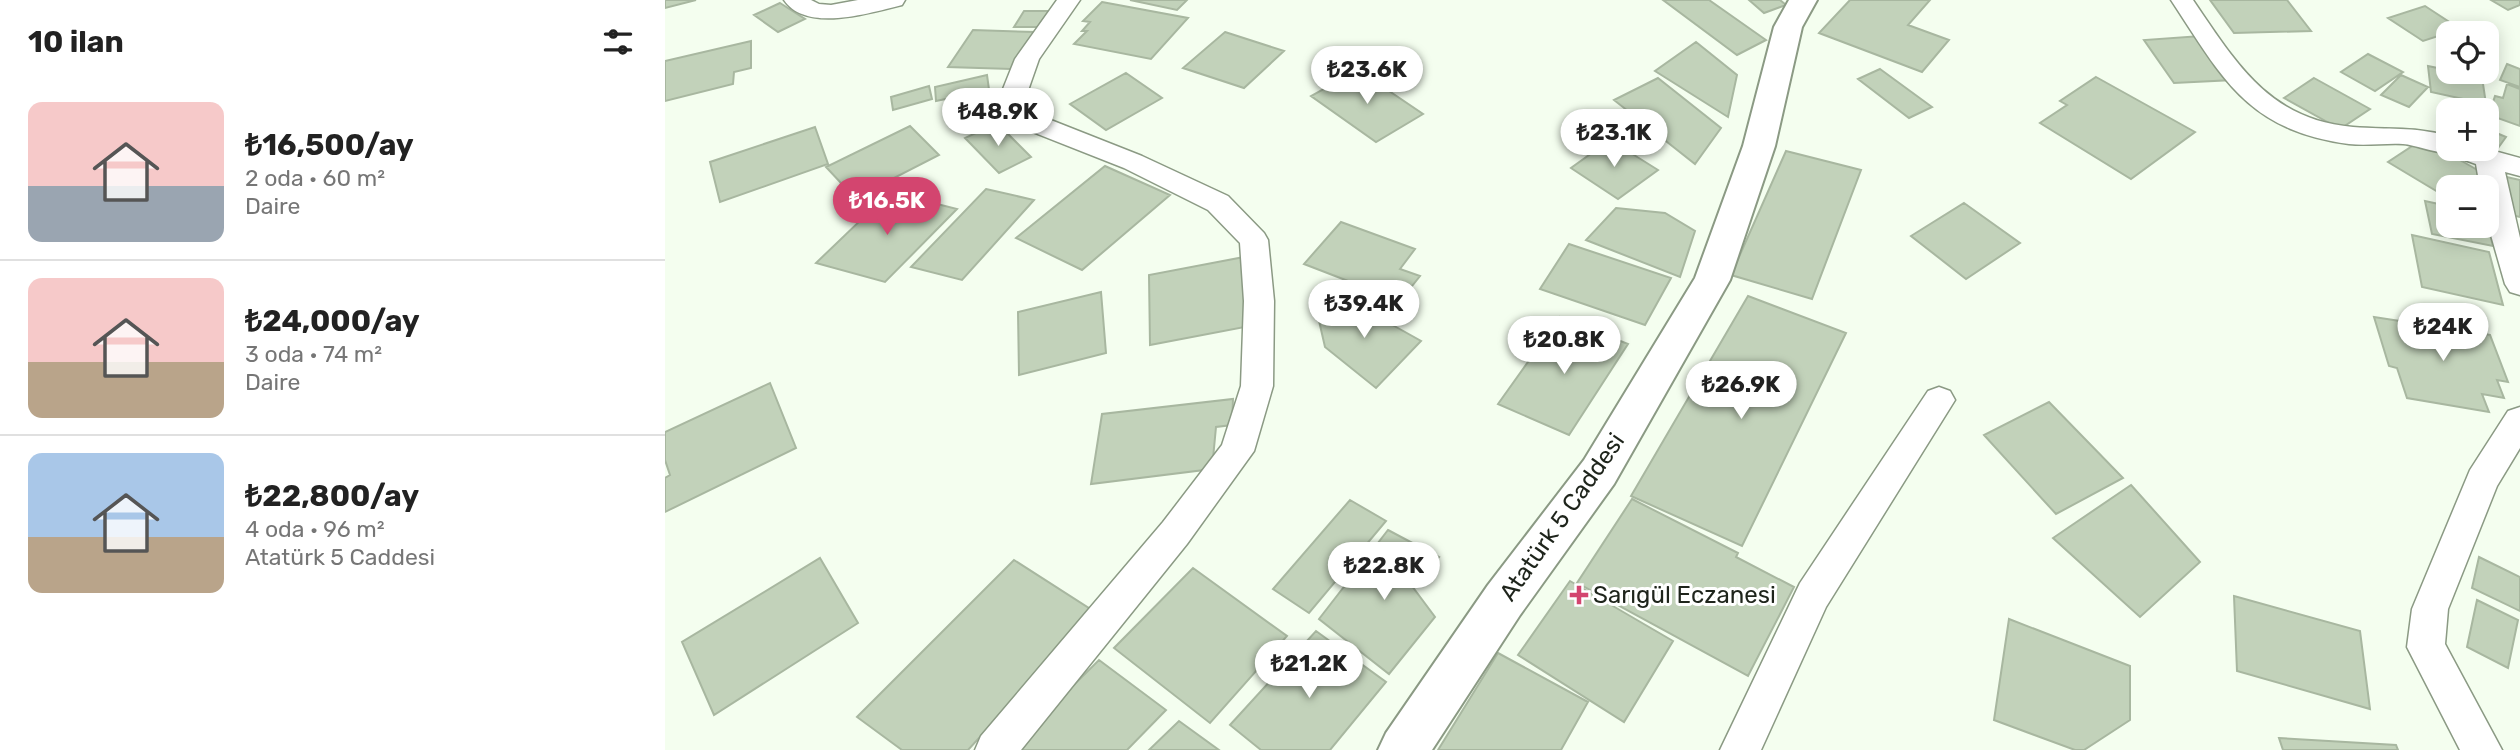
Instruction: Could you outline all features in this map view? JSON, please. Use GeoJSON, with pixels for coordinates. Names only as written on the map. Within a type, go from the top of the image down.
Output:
{"type":"FeatureCollection","features":[{"type":"Feature","properties":{"kind":"main road","name":"Atatürk 5 Caddesi"},"geometry":{"type":"LineString","coordinates":[[1403,750],[1504,600],[1599,472],[1711,279],[1759,146],[1788,27],[1803,0]]}},
{"type":"Feature","properties":{"kind":"street"},"geometry":{"type":"LineString","coordinates":[[795,0],[814,11],[831,12],[894,0]]}},
{"type":"Feature","properties":{"kind":"street"},"geometry":{"type":"LineString","coordinates":[[995,750],[1175,533],[1237,451],[1257,386],[1259,301],[1254,240],[1218,203],[1133,162],[1024,119],[1012,99],[1014,85],[1029,54],[1069,0]]}},
{"type":"Feature","properties":{"kind":"street"},"geometry":{"type":"LineString","coordinates":[[2182,0],[2247,92],[2279,116],[2321,131],[2351,136],[2412,136],[2436,142]]}},
{"type":"Feature","properties":{"kind":"street"},"geometry":{"type":"LineString","coordinates":[[2489,161],[2498,212],[2520,284]]}},
{"type":"Feature","properties":{"kind":"street"},"geometry":{"type":"LineString","coordinates":[[2497,161],[2520,167]]}},
{"type":"Feature","properties":{"kind":"street"},"geometry":{"type":"LineString","coordinates":[[1740,750],[1813,596],[1939,400]]}},
{"type":"Feature","properties":{"kind":"street"},"geometry":{"type":"LineString","coordinates":[[2482,750],[2426,647],[2430,609],[2482,480],[2520,420]]}},
{"type":"Feature","properties":{"kind":"building"},"geometry":{"type":"Polygon","coordinates":[[[665,0],[696,0],[665,8],[665,0]]]}},
{"type":"Feature","properties":{"kind":"building"},"geometry":{"type":"Polygon","coordinates":[[[1130,0],[1187,0],[1177,10],[1130,0]]]}},
{"type":"Feature","properties":{"kind":"building"},"geometry":{"type":"Polygon","coordinates":[[[1663,0],[1709,0],[1766,40],[1737,55],[1663,0]]]}},
{"type":"Feature","properties":{"kind":"building"},"geometry":{"type":"Polygon","coordinates":[[[1749,0],[1780,0],[1786,5],[1764,13],[1749,0]]]}},
{"type":"Feature","properties":{"kind":"building"},"geometry":{"type":"Polygon","coordinates":[[[1850,0],[1930,0],[1908,25],[1949,40],[1922,72],[1819,33],[1850,0]]]}},
{"type":"Feature","properties":{"kind":"building"},"geometry":{"type":"Polygon","coordinates":[[[2210,0],[2287,0],[2311,31],[2234,33],[2210,0]]]}},
{"type":"Feature","properties":{"kind":"building"},"geometry":{"type":"Polygon","coordinates":[[[2491,0],[2520,0],[2520,5],[2508,10],[2491,0]]]}},
{"type":"Feature","properties":{"kind":"building"},"geometry":{"type":"Polygon","coordinates":[[[1102,2],[1188,18],[1151,59],[1074,44],[1087,31],[1082,31],[1090,22],[1083,21],[1102,2]]]}},
{"type":"Feature","properties":{"kind":"building"},"geometry":{"type":"Polygon","coordinates":[[[780,3],[805,19],[778,32],[754,15],[780,3]]]}},
{"type":"Feature","properties":{"kind":"building"},"geometry":{"type":"Polygon","coordinates":[[[2425,6],[2448,21],[2436,21],[2436,37],[2423,41],[2388,18],[2425,6]]]}},
{"type":"Feature","properties":{"kind":"building"},"geometry":{"type":"Polygon","coordinates":[[[1024,11],[1049,11],[1040,27],[1014,27],[1024,11]]]}},
{"type":"Feature","properties":{"kind":"building"},"geometry":{"type":"Polygon","coordinates":[[[973,30],[1035,32],[1011,69],[948,67],[973,30]]]}},
{"type":"Feature","properties":{"kind":"building"},"geometry":{"type":"Polygon","coordinates":[[[1225,32],[1284,51],[1244,88],[1183,68],[1225,32]]]}},
{"type":"Feature","properties":{"kind":"building"},"geometry":{"type":"Polygon","coordinates":[[[2201,36],[2233,80],[2174,83],[2144,40],[2201,36]]]}},
{"type":"Feature","properties":{"kind":"building"},"geometry":{"type":"Polygon","coordinates":[[[751,41],[751,68],[734,72],[733,84],[665,101],[665,61],[751,41]]]}},
{"type":"Feature","properties":{"kind":"building"},"geometry":{"type":"Polygon","coordinates":[[[1696,42],[1737,75],[1728,117],[1655,71],[1696,42]]]}},
{"type":"Feature","properties":{"kind":"building"},"geometry":{"type":"Polygon","coordinates":[[[2368,54],[2403,72],[2375,91],[2341,72],[2368,54]]]}},
{"type":"Feature","properties":{"kind":"building"},"geometry":{"type":"Polygon","coordinates":[[[2507,64],[2520,69],[2520,87],[2500,80],[2507,64]]]}},
{"type":"Feature","properties":{"kind":"building"},"geometry":{"type":"Polygon","coordinates":[[[2428,66],[2436,68],[2436,84],[2483,84],[2485,98],[2458,98],[2431,92],[2428,66]]]}},
{"type":"Feature","properties":{"kind":"building"},"geometry":{"type":"Polygon","coordinates":[[[1880,69],[1932,107],[1909,118],[1858,79],[1880,69]]]}},
{"type":"Feature","properties":{"kind":"building"},"geometry":{"type":"Polygon","coordinates":[[[1358,70],[1423,114],[1376,142],[1311,96],[1358,70]]]}},
{"type":"Feature","properties":{"kind":"building"},"geometry":{"type":"Polygon","coordinates":[[[1126,73],[1162,98],[1106,130],[1070,104],[1126,73]]]}},
{"type":"Feature","properties":{"kind":"building"},"geometry":{"type":"Polygon","coordinates":[[[987,75],[991,104],[957,112],[955,97],[936,101],[935,87],[987,75]]]}},
{"type":"Feature","properties":{"kind":"building"},"geometry":{"type":"Polygon","coordinates":[[[2401,75],[2428,87],[2409,107],[2381,95],[2401,75]]]}},
{"type":"Feature","properties":{"kind":"building"},"geometry":{"type":"Polygon","coordinates":[[[2096,77],[2195,132],[2131,179],[2040,123],[2067,105],[2060,101],[2096,77]]]}},
{"type":"Feature","properties":{"kind":"building"},"geometry":{"type":"Polygon","coordinates":[[[1658,78],[1721,128],[1695,164],[1614,100],[1658,78]]]}},
{"type":"Feature","properties":{"kind":"building"},"geometry":{"type":"Polygon","coordinates":[[[2314,78],[2370,109],[2340,129],[2284,98],[2314,78]]]}},
{"type":"Feature","properties":{"kind":"building"},"geometry":{"type":"Polygon","coordinates":[[[2507,84],[2520,89],[2520,126],[2499,119],[2499,98],[2494,98],[2495,96],[2503,98],[2507,84]]]}},
{"type":"Feature","properties":{"kind":"building"},"geometry":{"type":"Polygon","coordinates":[[[929,86],[932,99],[893,110],[891,97],[929,86]]]}},
{"type":"Feature","properties":{"kind":"building"},"geometry":{"type":"Polygon","coordinates":[[[997,123],[1031,157],[999,173],[965,138],[997,123]]]}},
{"type":"Feature","properties":{"kind":"building"},"geometry":{"type":"Polygon","coordinates":[[[910,126],[939,155],[855,198],[826,167],[910,126]]]}},
{"type":"Feature","properties":{"kind":"building"},"geometry":{"type":"Polygon","coordinates":[[[815,127],[828,164],[720,202],[710,162],[815,127]]]}},
{"type":"Feature","properties":{"kind":"building"},"geometry":{"type":"Polygon","coordinates":[[[2499,134],[2506,137],[2499,147],[2499,134]]]}},
{"type":"Feature","properties":{"kind":"building"},"geometry":{"type":"Polygon","coordinates":[[[2423,139],[2436,146],[2436,161],[2462,161],[2486,175],[2436,175],[2436,191],[2388,162],[2423,139]]]}},
{"type":"Feature","properties":{"kind":"building"},"geometry":{"type":"Polygon","coordinates":[[[1610,140],[1658,170],[1618,199],[1571,168],[1610,140]]]}},
{"type":"Feature","properties":{"kind":"building"},"geometry":{"type":"Polygon","coordinates":[[[1786,151],[1861,170],[1812,299],[1731,275],[1786,151]]]}},
{"type":"Feature","properties":{"kind":"building"},"geometry":{"type":"Polygon","coordinates":[[[1105,166],[1170,195],[1082,270],[1016,238],[1105,166]]]}},
{"type":"Feature","properties":{"kind":"building"},"geometry":{"type":"Polygon","coordinates":[[[2499,175],[2520,180],[2520,217],[2503,213],[2499,175]]]}},
{"type":"Feature","properties":{"kind":"building"},"geometry":{"type":"Polygon","coordinates":[[[986,189],[1034,200],[962,280],[911,267],[986,189]]]}},
{"type":"Feature","properties":{"kind":"building"},"geometry":{"type":"Polygon","coordinates":[[[890,192],[957,209],[885,282],[816,263],[890,192]]]}},
{"type":"Feature","properties":{"kind":"building"},"geometry":{"type":"Polygon","coordinates":[[[2425,201],[2436,203],[2436,235],[2432,234],[2425,201]]]}},
{"type":"Feature","properties":{"kind":"building"},"geometry":{"type":"Polygon","coordinates":[[[1964,203],[2020,243],[1966,279],[1911,236],[1964,203]]]}},
{"type":"Feature","properties":{"kind":"building"},"geometry":{"type":"Polygon","coordinates":[[[1616,208],[1665,213],[1695,231],[1680,277],[1586,240],[1616,208]]]}},
{"type":"Feature","properties":{"kind":"building"},"geometry":{"type":"Polygon","coordinates":[[[1341,222],[1415,249],[1400,269],[1420,276],[1400,301],[1304,264],[1341,222]]]}},
{"type":"Feature","properties":{"kind":"building"},"geometry":{"type":"Polygon","coordinates":[[[2412,235],[2489,252],[2503,305],[2422,287],[2412,235]]]}},
{"type":"Feature","properties":{"kind":"building"},"geometry":{"type":"Polygon","coordinates":[[[2452,238],[2491,238],[2493,246],[2452,238]]]}},
{"type":"Feature","properties":{"kind":"building"},"geometry":{"type":"Polygon","coordinates":[[[1569,244],[1671,278],[1645,325],[1540,289],[1569,244]]]}},
{"type":"Feature","properties":{"kind":"building"},"geometry":{"type":"Polygon","coordinates":[[[1244,257],[1250,326],[1150,345],[1149,275],[1244,257]]]}},
{"type":"Feature","properties":{"kind":"building"},"geometry":{"type":"Polygon","coordinates":[[[1101,292],[1106,353],[1019,375],[1018,312],[1101,292]]]}},
{"type":"Feature","properties":{"kind":"building"},"geometry":{"type":"Polygon","coordinates":[[[1337,294],[1421,341],[1376,388],[1325,347],[1317,312],[1337,294]]]}},
{"type":"Feature","properties":{"kind":"building"},"geometry":{"type":"Polygon","coordinates":[[[1748,296],[1846,333],[1742,546],[1631,496],[1748,296]]]}},
{"type":"Feature","properties":{"kind":"building"},"geometry":{"type":"Polygon","coordinates":[[[1560,317],[1628,344],[1569,435],[1498,404],[1560,317]]]}},
{"type":"Feature","properties":{"kind":"building"},"geometry":{"type":"Polygon","coordinates":[[[2374,317],[2490,335],[2508,382],[2497,380],[2504,398],[2482,394],[2489,412],[2407,398],[2397,368],[2389,366],[2374,317]]]}},
{"type":"Feature","properties":{"kind":"building"},"geometry":{"type":"Polygon","coordinates":[[[770,383],[796,448],[665,512],[665,478],[670,475],[665,460],[665,432],[770,383]]]}},
{"type":"Feature","properties":{"kind":"building"},"geometry":{"type":"Polygon","coordinates":[[[1233,399],[1232,425],[1216,427],[1212,469],[1091,484],[1102,414],[1233,399]]]}},
{"type":"Feature","properties":{"kind":"building"},"geometry":{"type":"Polygon","coordinates":[[[2049,402],[2123,478],[2056,514],[1984,435],[2049,402]]]}},
{"type":"Feature","properties":{"kind":"building"},"geometry":{"type":"Polygon","coordinates":[[[2131,485],[2200,562],[2140,617],[2053,538],[2131,485]]]}},
{"type":"Feature","properties":{"kind":"building"},"geometry":{"type":"Polygon","coordinates":[[[1632,499],[1738,553],[1736,557],[1794,587],[1748,676],[1577,583],[1632,499]]]}},
{"type":"Feature","properties":{"kind":"building"},"geometry":{"type":"Polygon","coordinates":[[[1350,500],[1386,521],[1309,613],[1273,589],[1350,500]]]}},
{"type":"Feature","properties":{"kind":"building"},"geometry":{"type":"Polygon","coordinates":[[[1388,530],[1439,557],[1412,586],[1435,617],[1389,674],[1319,619],[1388,530]]]}},
{"type":"Feature","properties":{"kind":"building"},"geometry":{"type":"Polygon","coordinates":[[[2479,557],[2520,577],[2520,611],[2472,588],[2479,557]]]}},
{"type":"Feature","properties":{"kind":"building"},"geometry":{"type":"Polygon","coordinates":[[[820,558],[858,623],[714,715],[682,642],[820,558]]]}},
{"type":"Feature","properties":{"kind":"building"},"geometry":{"type":"Polygon","coordinates":[[[1014,560],[1095,612],[968,750],[902,750],[857,717],[1014,560]]]}},
{"type":"Feature","properties":{"kind":"building"},"geometry":{"type":"Polygon","coordinates":[[[1193,568],[1287,636],[1210,723],[1114,648],[1193,568]]]}},
{"type":"Feature","properties":{"kind":"building"},"geometry":{"type":"Polygon","coordinates":[[[1570,581],[1673,641],[1624,722],[1518,655],[1570,581]]]}},
{"type":"Feature","properties":{"kind":"building"},"geometry":{"type":"Polygon","coordinates":[[[2234,596],[2360,631],[2370,709],[2237,671],[2234,596]]]}},
{"type":"Feature","properties":{"kind":"building"},"geometry":{"type":"Polygon","coordinates":[[[2477,600],[2518,620],[2508,668],[2467,647],[2477,600]]]}},
{"type":"Feature","properties":{"kind":"building"},"geometry":{"type":"Polygon","coordinates":[[[2009,619],[2130,666],[2130,720],[2084,750],[2075,750],[1994,720],[2009,619]]]}},
{"type":"Feature","properties":{"kind":"building"},"geometry":{"type":"Polygon","coordinates":[[[1316,631],[1386,682],[1330,750],[1261,750],[1230,725],[1316,631]]]}},
{"type":"Feature","properties":{"kind":"building"},"geometry":{"type":"Polygon","coordinates":[[[1498,653],[1588,702],[1561,750],[1438,750],[1498,653]]]}},
{"type":"Feature","properties":{"kind":"building"},"geometry":{"type":"Polygon","coordinates":[[[1099,660],[1166,710],[1127,750],[1008,750],[1099,660]]]}},
{"type":"Feature","properties":{"kind":"building"},"geometry":{"type":"Polygon","coordinates":[[[1179,721],[1219,750],[1149,750],[1179,721]]]}},
{"type":"Feature","properties":{"kind":"building"},"geometry":{"type":"Polygon","coordinates":[[[2279,738],[2396,745],[2398,750],[2283,750],[2279,738]]]}},
{"type":"Feature","properties":{"kind":"place","name":"Sarıgül Eczanesi"},"geometry":{"type":"Point","coordinates":[1579,595]}}]}
